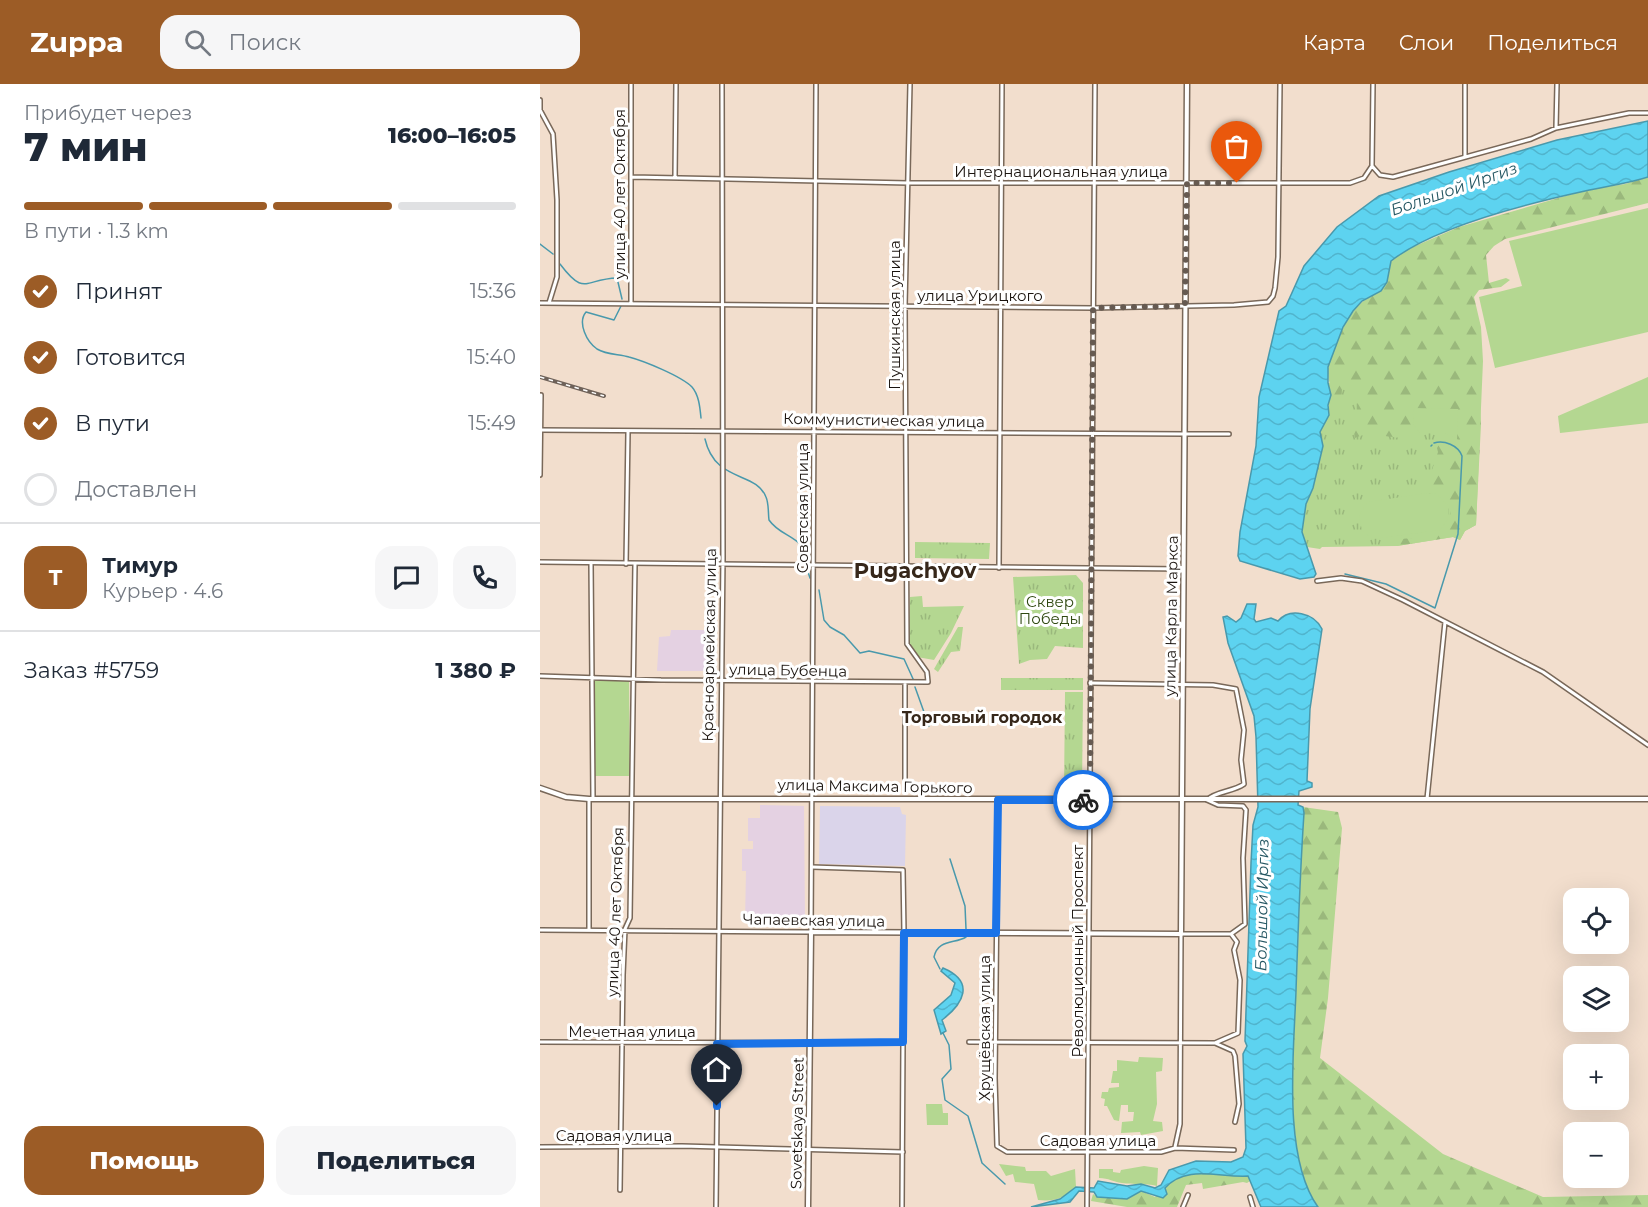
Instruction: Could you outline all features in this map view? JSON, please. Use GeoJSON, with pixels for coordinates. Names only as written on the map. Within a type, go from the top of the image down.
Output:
{"type":"FeatureCollection","features":[{"type":"Feature","properties":{"kind":"main road","name":"улица Карла Маркса"},"geometry":{"type":"LineString","coordinates":[[1181,934],[1187,84]]}},
{"type":"Feature","properties":{"kind":"main road","name":"улица Максима Горького"},"geometry":{"type":"LineString","coordinates":[[540,788],[566,796],[591,798],[813,797],[1182,801],[1648,799]]}},
{"type":"Feature","properties":{"kind":"main road","name":"Чапаевская улица"},"geometry":{"type":"LineString","coordinates":[[812,932],[1181,934]]}},
{"type":"Feature","properties":{"kind":"main road","name":"Sovetskaya Street"},"geometry":{"type":"LineString","coordinates":[[808,1207],[812,932]]}},
{"type":"Feature","properties":{"kind":"street","name":"улица 40 лет Октября"},"geometry":{"type":"LineString","coordinates":[[631,84],[631,303]]}},
{"type":"Feature","properties":{"kind":"street"},"geometry":{"type":"LineString","coordinates":[[675,177],[676,84]]}},
{"type":"Feature","properties":{"kind":"street","name":"Красноармейская улица"},"geometry":{"type":"LineString","coordinates":[[716,1207],[722,565],[722,84]]}},
{"type":"Feature","properties":{"kind":"street","name":"Советская улица"},"geometry":{"type":"LineString","coordinates":[[812,932],[816,84]]}},
{"type":"Feature","properties":{"kind":"street","name":"Пушкинская улица"},"geometry":{"type":"LineString","coordinates":[[910,84],[905,306],[907,644],[927,672],[928,682]]}},
{"type":"Feature","properties":{"kind":"street"},"geometry":{"type":"LineString","coordinates":[[999,568],[1002,84]]}},
{"type":"Feature","properties":{"kind":"street","name":"Революционный Проспект"},"geometry":{"type":"LineString","coordinates":[[1087,1206],[1095,84]]}},
{"type":"Feature","properties":{"kind":"street"},"geometry":{"type":"LineString","coordinates":[[1280,84],[1280,182]]}},
{"type":"Feature","properties":{"kind":"street"},"geometry":{"type":"LineString","coordinates":[[1373,84],[1372,166],[1380,175],[1393,177],[1531,139],[1556,128],[1629,113],[1648,114]]}},
{"type":"Feature","properties":{"kind":"street"},"geometry":{"type":"LineString","coordinates":[[1465,84],[1465,156]]}},
{"type":"Feature","properties":{"kind":"street"},"geometry":{"type":"LineString","coordinates":[[1556,128],[1557,84]]}},
{"type":"Feature","properties":{"kind":"street"},"geometry":{"type":"LineString","coordinates":[[540,100],[540,110],[553,134],[557,200],[556,278],[549,303]]}},
{"type":"Feature","properties":{"kind":"street","name":"Интернациональная улица"},"geometry":{"type":"LineString","coordinates":[[632,177],[908,183],[1350,183],[1364,178],[1372,166]]}},
{"type":"Feature","properties":{"kind":"street","name":"улица Урицкого"},"geometry":{"type":"LineString","coordinates":[[540,303],[1093,308],[1268,302],[1273,296],[1278,257],[1280,182]]}},
{"type":"Feature","properties":{"kind":"street"},"geometry":{"type":"LineString","coordinates":[[540,475],[541,395]]}},
{"type":"Feature","properties":{"kind":"street","name":"Коммунистическая улица"},"geometry":{"type":"LineString","coordinates":[[540,430],[1228,434]]}},
{"type":"Feature","properties":{"kind":"street"},"geometry":{"type":"LineString","coordinates":[[626,564],[628,432]]}},
{"type":"Feature","properties":{"kind":"street"},"geometry":{"type":"LineString","coordinates":[[540,562],[1184,569]]}},
{"type":"Feature","properties":{"kind":"street","name":"улица 40 лет Октября"},"geometry":{"type":"LineString","coordinates":[[589,930],[591,563]]}},
{"type":"Feature","properties":{"kind":"street","name":"улица 40 лет Октября"},"geometry":{"type":"LineString","coordinates":[[620,1190],[625,930],[630,910],[635,564]]}},
{"type":"Feature","properties":{"kind":"street"},"geometry":{"type":"LineString","coordinates":[[1317,581],[1341,578],[1362,581],[1445,622],[1543,672],[1648,745]]}},
{"type":"Feature","properties":{"kind":"street"},"geometry":{"type":"LineString","coordinates":[[1427,799],[1445,622]]}},
{"type":"Feature","properties":{"kind":"street","name":"улица Бубенца"},"geometry":{"type":"LineString","coordinates":[[540,676],[905,684],[928,682]]}},
{"type":"Feature","properties":{"kind":"street"},"geometry":{"type":"LineString","coordinates":[[905,684],[906,782]]}},
{"type":"Feature","properties":{"kind":"street"},"geometry":{"type":"LineString","coordinates":[[1090,684],[1213,685],[1236,689],[1244,730],[1241,760],[1244,780],[1241,786],[1207,800],[1218,805],[1243,806],[1246,810],[1243,858],[1245,924],[1231,934],[1237,942],[1234,950],[1240,980],[1238,1033],[1215,1043]]}},
{"type":"Feature","properties":{"kind":"street","name":"Хрущёвская улица"},"geometry":{"type":"LineString","coordinates":[[998,800],[995,1042],[996,1137],[999,1148]]}},
{"type":"Feature","properties":{"kind":"street"},"geometry":{"type":"LineString","coordinates":[[812,867],[903,870],[903,1207]]}},
{"type":"Feature","properties":{"kind":"street","name":"Чапаевская улица"},"geometry":{"type":"LineString","coordinates":[[540,930],[812,932]]}},
{"type":"Feature","properties":{"kind":"street","name":"Чапаевская улица"},"geometry":{"type":"LineString","coordinates":[[1181,934],[1231,934]]}},
{"type":"Feature","properties":{"kind":"street","name":"улица Карла Маркса"},"geometry":{"type":"LineString","coordinates":[[1175,1148],[1180,1135],[1181,934]]}},
{"type":"Feature","properties":{"kind":"street","name":"Мечетная улица"},"geometry":{"type":"LineString","coordinates":[[540,1042],[622,1044],[903,1042]]}},
{"type":"Feature","properties":{"kind":"street"},"geometry":{"type":"LineString","coordinates":[[969,1042],[1215,1043],[1233,1052],[1235,1056],[1239,1104],[1236,1122]]}},
{"type":"Feature","properties":{"kind":"street","name":"Садовая улица"},"geometry":{"type":"LineString","coordinates":[[540,1147],[903,1152]]}},
{"type":"Feature","properties":{"kind":"street","name":"Садовая улица"},"geometry":{"type":"LineString","coordinates":[[999,1148],[1007,1152],[1088,1153],[1161,1152],[1175,1148],[1234,1150]]}},
{"type":"Feature","properties":{"kind":"street"},"geometry":{"type":"LineString","coordinates":[[1183,1207],[1188,1195]]}},
{"type":"Feature","properties":{"kind":"street"},"geometry":{"type":"LineString","coordinates":[[1250,1197],[1253,1207]]}},
{"type":"Feature","properties":{"kind":"shaded area"},"geometry":{"type":"Polygon","coordinates":[[[671,630],[712,630],[712,671],[657,671],[659,637],[670,636],[671,630]]]}},
{"type":"Feature","properties":{"kind":"shaded area"},"geometry":{"type":"Polygon","coordinates":[[[760,805],[804,806],[805,922],[745,922],[746,871],[742,871],[742,849],[753,849],[753,841],[748,841],[748,818],[760,818],[760,805]]]}},
{"type":"Feature","properties":{"kind":"shaded area"},"geometry":{"type":"Polygon","coordinates":[[[820,806],[900,807],[902,814],[906,815],[905,866],[819,864],[820,806]]]}},
{"type":"Feature","properties":{"kind":"green space"},"geometry":{"type":"Polygon","coordinates":[[[1648,177],[1648,203],[1505,239],[1486,255],[1489,283],[1506,278],[1510,280],[1501,287],[1479,290],[1474,297],[1481,327],[1483,361],[1476,525],[1465,531],[1460,540],[1453,537],[1397,546],[1383,545],[1383,541],[1426,536],[1444,529],[1450,517],[1448,503],[1438,494],[1430,492],[1431,473],[1438,452],[1436,444],[1448,445],[1460,452],[1465,448],[1457,439],[1458,409],[1413,424],[1420,433],[1405,438],[1371,434],[1355,438],[1360,391],[1342,389],[1340,415],[1329,415],[1331,394],[1329,361],[1350,316],[1361,303],[1384,287],[1391,261],[1406,250],[1459,227],[1586,190],[1625,184],[1648,177]]]}},
{"type":"Feature","properties":{"kind":"green space"},"geometry":{"type":"Polygon","coordinates":[[[1648,208],[1648,332],[1495,368],[1479,297],[1522,286],[1509,241],[1648,208]]]}},
{"type":"Feature","properties":{"kind":"green space"},"geometry":{"type":"Polygon","coordinates":[[[1648,377],[1648,423],[1560,433],[1558,416],[1648,377]]]}},
{"type":"Feature","properties":{"kind":"green space"},"geometry":{"type":"Polygon","coordinates":[[[1328,383],[1479,386],[1481,424],[1476,525],[1465,531],[1460,540],[1453,537],[1397,546],[1322,547],[1320,549],[1307,547],[1302,532],[1306,504],[1313,488],[1323,446],[1320,432],[1329,415],[1328,383]]]}},
{"type":"Feature","properties":{"kind":"green space"},"geometry":{"type":"Polygon","coordinates":[[[1414,408],[1458,409],[1457,439],[1443,433],[1420,433],[1413,424],[1414,408]]]}},
{"type":"Feature","properties":{"kind":"green space"},"geometry":{"type":"Polygon","coordinates":[[[1428,493],[1436,494],[1448,505],[1448,519],[1440,530],[1373,539],[1362,531],[1359,515],[1368,502],[1428,493]]]}},
{"type":"Feature","properties":{"kind":"green space"},"geometry":{"type":"Polygon","coordinates":[[[915,542],[990,543],[989,559],[915,558],[915,542]]]}},
{"type":"Feature","properties":{"kind":"green space","name":"Сквер Победы"},"geometry":{"type":"Polygon","coordinates":[[[1076,575],[1083,583],[1083,648],[1055,646],[1047,659],[1030,660],[1019,664],[1013,577],[1076,575]]]}},
{"type":"Feature","properties":{"kind":"green space"},"geometry":{"type":"Polygon","coordinates":[[[922,596],[923,607],[964,606],[934,660],[917,657],[909,646],[910,597],[922,596]]]}},
{"type":"Feature","properties":{"kind":"green space"},"geometry":{"type":"Polygon","coordinates":[[[958,627],[963,627],[960,651],[951,652],[938,672],[934,669],[958,627]]]}},
{"type":"Feature","properties":{"kind":"green space"},"geometry":{"type":"Polygon","coordinates":[[[593,677],[629,678],[630,776],[594,776],[593,677]]]}},
{"type":"Feature","properties":{"kind":"green space"},"geometry":{"type":"Polygon","coordinates":[[[1001,678],[1083,678],[1083,690],[1001,690],[1001,678]]]}},
{"type":"Feature","properties":{"kind":"green space"},"geometry":{"type":"Polygon","coordinates":[[[1065,692],[1083,692],[1082,792],[1064,792],[1065,692]]]}},
{"type":"Feature","properties":{"kind":"green space"},"geometry":{"type":"Polygon","coordinates":[[[1303,807],[1338,812],[1342,828],[1328,998],[1320,1058],[1443,1154],[1543,1197],[1648,1195],[1648,1207],[1318,1207],[1306,1185],[1299,1157],[1292,1094],[1303,807]]]}},
{"type":"Feature","properties":{"kind":"green space"},"geometry":{"type":"Polygon","coordinates":[[[1139,1057],[1163,1058],[1162,1071],[1156,1072],[1157,1104],[1153,1121],[1162,1122],[1163,1131],[1141,1135],[1140,1132],[1121,1133],[1122,1122],[1133,1121],[1134,1112],[1128,1112],[1128,1105],[1121,1105],[1119,1121],[1114,1120],[1107,1106],[1104,1106],[1105,1099],[1101,1098],[1102,1092],[1108,1092],[1109,1088],[1119,1087],[1119,1083],[1111,1083],[1113,1071],[1117,1071],[1117,1060],[1138,1062],[1139,1057]]]}},
{"type":"Feature","properties":{"kind":"green space"},"geometry":{"type":"Polygon","coordinates":[[[926,1104],[942,1104],[943,1113],[948,1113],[948,1125],[927,1125],[926,1104]]]}},
{"type":"Feature","properties":{"kind":"green space"},"geometry":{"type":"Polygon","coordinates":[[[999,1164],[1025,1167],[1026,1171],[1046,1171],[1051,1176],[1075,1169],[1076,1187],[1068,1194],[1058,1198],[1038,1200],[1034,1184],[1015,1182],[1013,1174],[1006,1176],[999,1164]]]}},
{"type":"Feature","properties":{"kind":"green space"},"geometry":{"type":"Polygon","coordinates":[[[1144,1166],[1158,1168],[1157,1186],[1122,1183],[1099,1178],[1099,1169],[1113,1169],[1113,1172],[1120,1173],[1121,1170],[1144,1166]]]}},
{"type":"Feature","properties":{"kind":"green space"},"geometry":{"type":"Polygon","coordinates":[[[1195,1172],[1248,1176],[1250,1181],[1203,1189],[1202,1183],[1186,1185],[1177,1207],[1127,1207],[1091,1201],[1093,1194],[1097,1197],[1127,1199],[1141,1191],[1155,1197],[1174,1178],[1195,1172]]]}},
{"type":"Feature","properties":{"kind":"water","name":"Большой Иргиз"},"geometry":{"type":"Polygon","coordinates":[[[1648,121],[1648,177],[1538,202],[1483,218],[1432,237],[1391,261],[1387,282],[1381,291],[1362,301],[1343,327],[1328,367],[1331,395],[1328,405],[1329,415],[1320,432],[1323,446],[1313,488],[1306,504],[1302,532],[1316,574],[1314,577],[1300,579],[1240,561],[1238,556],[1240,532],[1256,446],[1259,397],[1279,311],[1286,306],[1304,266],[1337,227],[1379,196],[1449,172],[1557,140],[1648,121]]]}},
{"type":"Feature","properties":{"kind":"water","name":"Большой Иргиз"},"geometry":{"type":"Polygon","coordinates":[[[1247,604],[1256,604],[1254,619],[1256,622],[1271,618],[1278,621],[1295,613],[1308,616],[1322,629],[1310,709],[1307,781],[1312,783],[1312,787],[1299,791],[1298,805],[1303,807],[1304,813],[1293,1073],[1295,1133],[1299,1161],[1307,1186],[1318,1207],[1261,1207],[1248,1176],[1193,1174],[1173,1181],[1165,1188],[1167,1194],[1163,1198],[1141,1191],[1127,1199],[1097,1197],[1094,1192],[1079,1191],[1070,1202],[1031,1207],[1060,1199],[1076,1187],[1094,1188],[1098,1181],[1127,1186],[1141,1184],[1155,1188],[1161,1185],[1169,1170],[1196,1161],[1231,1162],[1243,1157],[1246,1148],[1243,1054],[1247,1046],[1245,1041],[1251,863],[1253,825],[1258,807],[1256,737],[1254,716],[1228,643],[1223,617],[1227,616],[1236,622],[1241,618],[1247,604]]]}},
{"type":"Feature","properties":{"kind":"water"},"geometry":{"type":"Polygon","coordinates":[[[943,968],[960,980],[963,993],[956,1007],[942,1020],[946,1031],[941,1034],[934,1010],[951,995],[955,983],[941,971],[943,968]]]}},
{"type":"Feature","properties":{"kind":"waterway"},"geometry":{"type":"LineString","coordinates":[[540,244],[553,254]]}},
{"type":"Feature","properties":{"kind":"waterway"},"geometry":{"type":"LineString","coordinates":[[560,264],[580,283],[617,278],[622,299]]}},
{"type":"Feature","properties":{"kind":"waterway"},"geometry":{"type":"LineString","coordinates":[[621,306],[614,320],[586,312],[583,316],[583,327],[590,342],[601,351],[644,362],[687,383],[696,394],[701,418]]}},
{"type":"Feature","properties":{"kind":"waterway"},"geometry":{"type":"LineString","coordinates":[[705,439],[717,463],[761,489],[767,500],[769,520],[798,542],[806,553],[807,562]]}},
{"type":"Feature","properties":{"kind":"waterway"},"geometry":{"type":"LineString","coordinates":[[1345,574],[1386,584],[1435,608],[1458,534],[1462,456],[1450,444],[1434,443]]}},
{"type":"Feature","properties":{"kind":"waterway"},"geometry":{"type":"LineString","coordinates":[[807,569],[810,578]]}},
{"type":"Feature","properties":{"kind":"waterway"},"geometry":{"type":"LineString","coordinates":[[819,590],[824,620],[830,627],[844,635],[860,653],[869,651],[904,659],[914,681]]}},
{"type":"Feature","properties":{"kind":"waterway"},"geometry":{"type":"LineString","coordinates":[[915,687],[929,726]]}},
{"type":"Feature","properties":{"kind":"waterway"},"geometry":{"type":"LineString","coordinates":[[950,859],[965,906],[966,929]]}},
{"type":"Feature","properties":{"kind":"waterway"},"geometry":{"type":"LineString","coordinates":[[940,969],[934,957],[939,947],[966,937]]}},
{"type":"Feature","properties":{"kind":"waterway"},"geometry":{"type":"LineString","coordinates":[[943,1033],[949,1045],[951,1069],[942,1079],[945,1100],[968,1116],[982,1163],[1005,1184]]}},
{"type":"Feature","properties":{"kind":"railway"},"geometry":{"type":"LineString","coordinates":[[540,377],[604,396]]}},
{"type":"Feature","properties":{"kind":"way so far"},"geometry":{"type":"LineString","coordinates":[[1083,800],[1090,800],[1093,308],[1185,306],[1187,183],[1237,183]]}},
{"type":"Feature","properties":{"kind":"district","name":"Pugachyov"},"geometry":{"type":"Point","coordinates":[915,570]}},
{"type":"Feature","properties":{"kind":"district","name":"Торговый городок"},"geometry":{"type":"Point","coordinates":[982,717]}},
{"type":"Feature","properties":{"kind":"route"},"geometry":{"type":"LineString","coordinates":[[717,1106],[717,1044],[903,1042],[904,933],[996,933],[998,800],[1083,800]]}}]}
